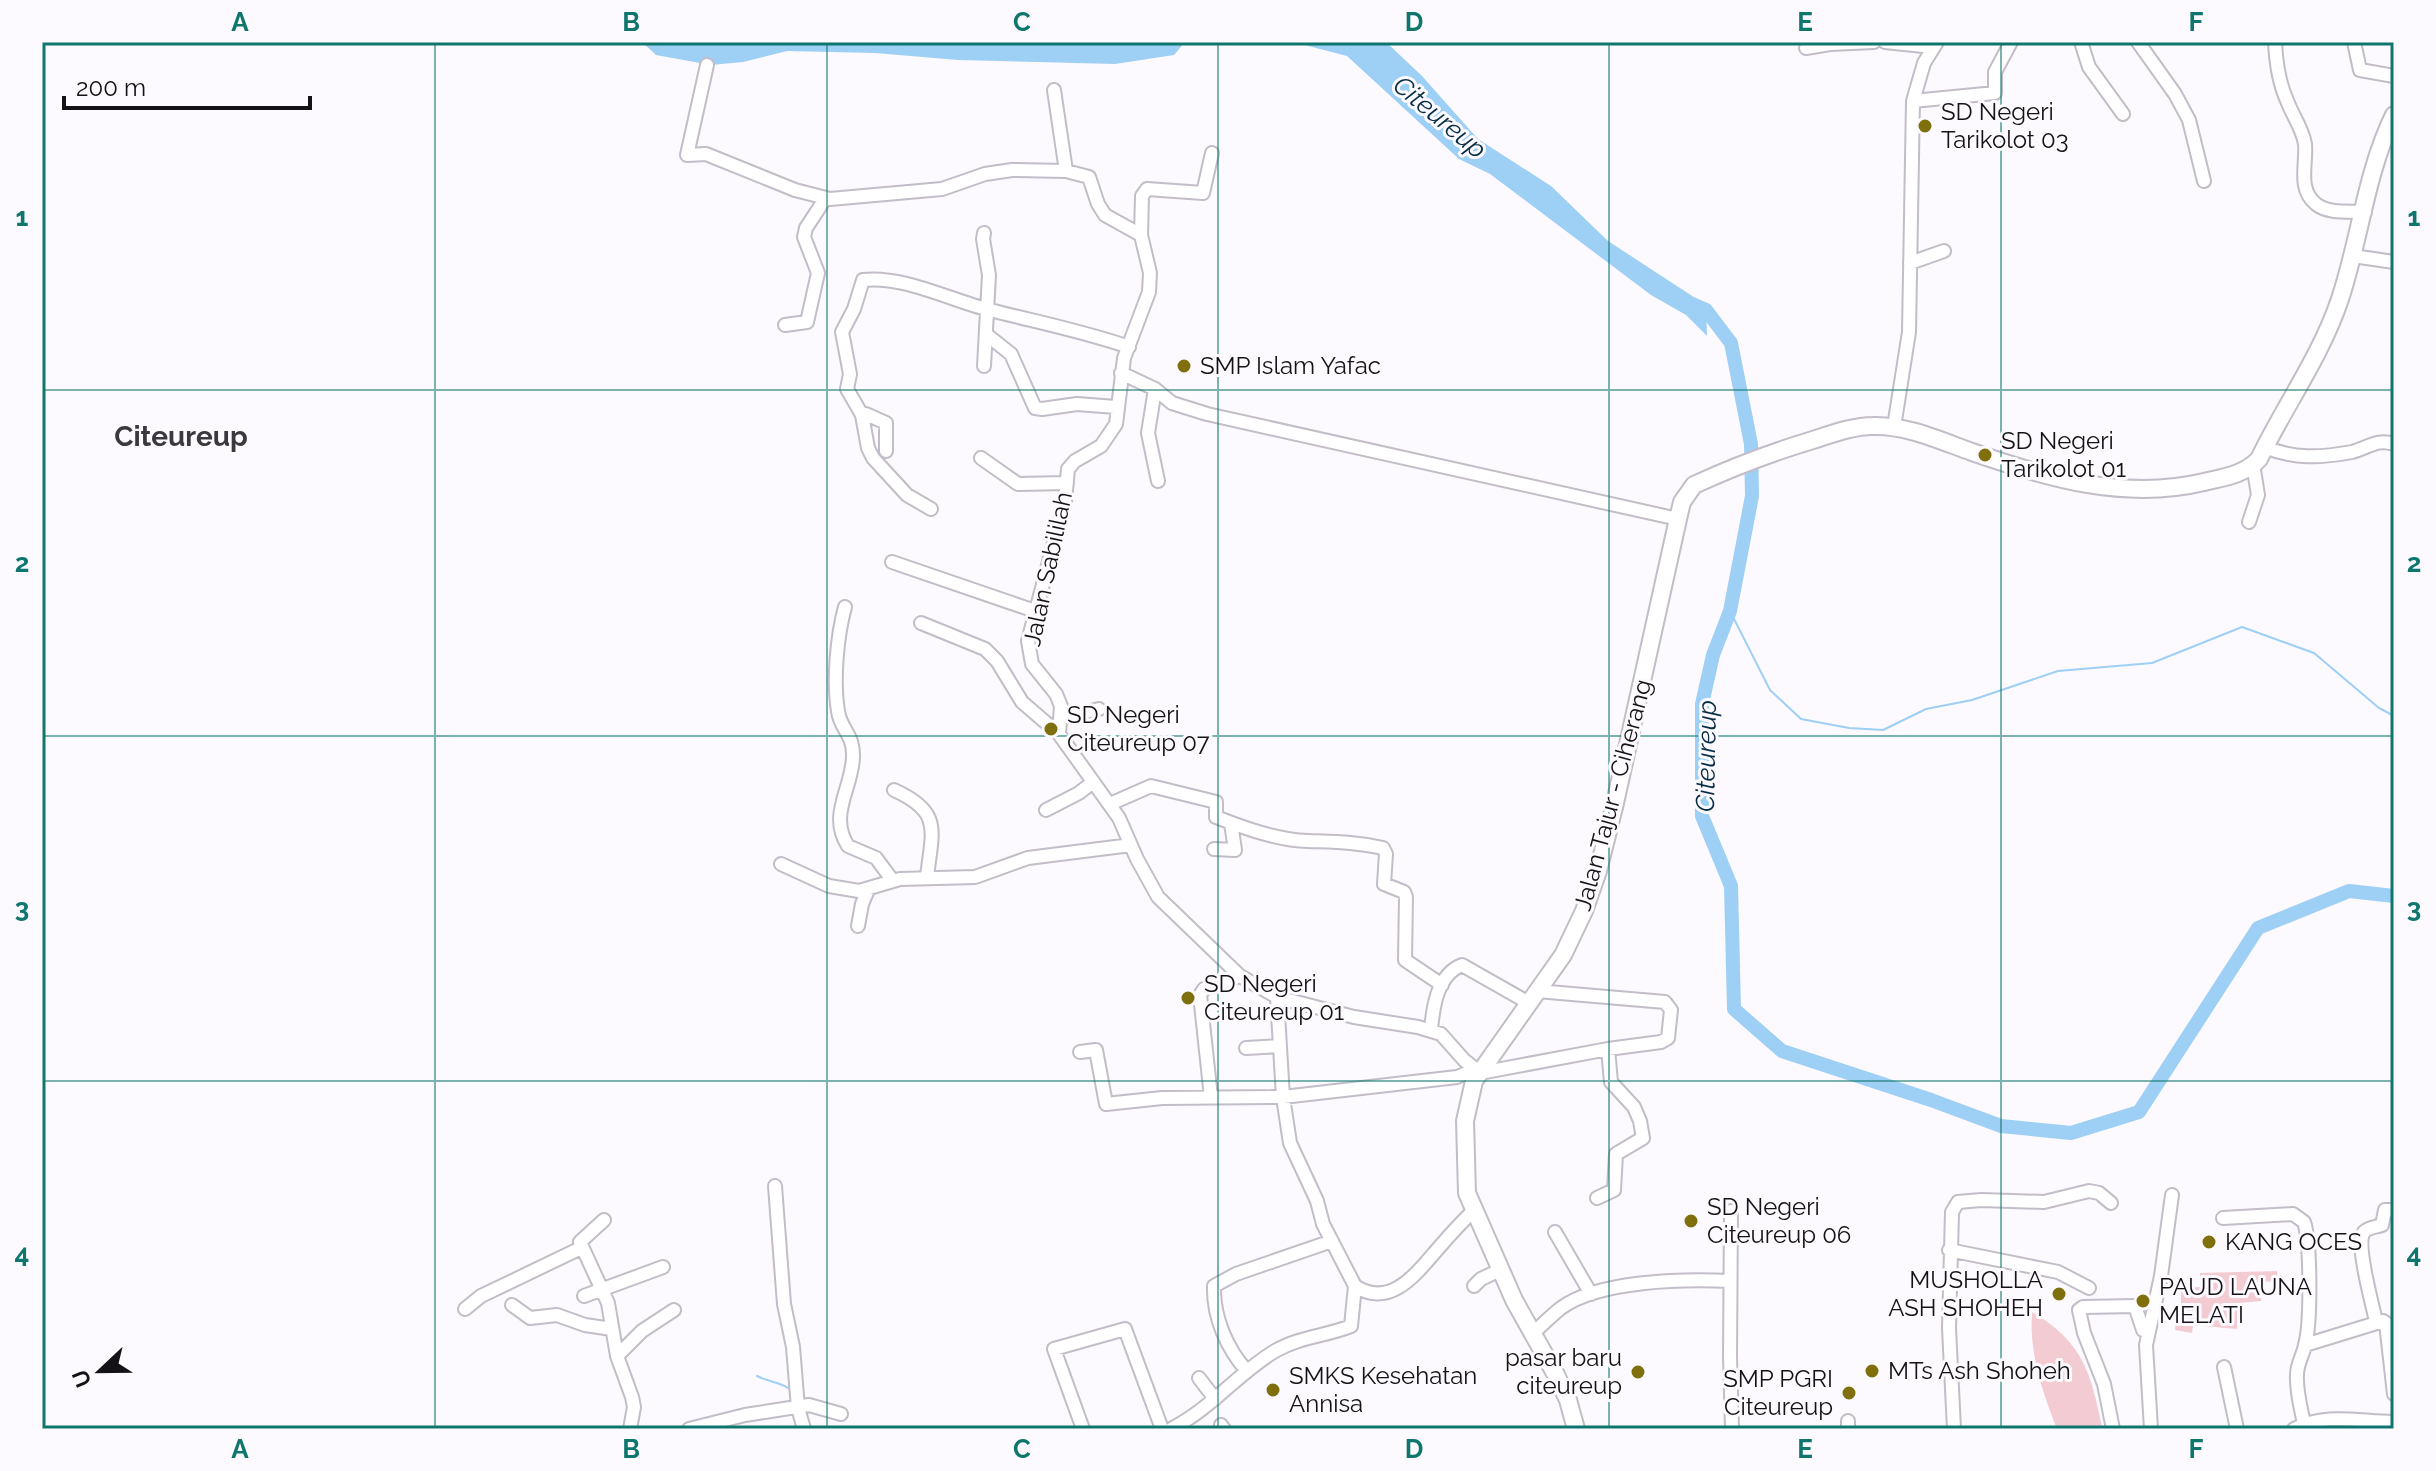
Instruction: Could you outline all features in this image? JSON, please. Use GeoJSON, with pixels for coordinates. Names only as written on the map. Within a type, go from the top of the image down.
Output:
{"type":"FeatureCollection","features":[{"type":"Feature","properties":{"kind":"main road"},"geometry":{"type":"LineString","coordinates":[[1894,427],[2034,473],[2135,490],[2178,488],[2228,477],[2253,464],[2328,333],[2353,256],[2377,161],[2394,115]]}},
{"type":"Feature","properties":{"kind":"main road","name":"Jalan Tajur - Ciherang"},"geometry":{"type":"LineString","coordinates":[[1576,1429],[1568,1400],[1514,1300],[1467,1193],[1465,1121],[1474,1081],[1574,936],[1598,871],[1682,502],[1694,485],[1775,452],[1842,431],[1871,425],[1894,427]]}},
{"type":"Feature","properties":{"kind":"street"},"geometry":{"type":"LineString","coordinates":[[1806,48],[1874,42]]}},
{"type":"Feature","properties":{"kind":"street"},"geometry":{"type":"LineString","coordinates":[[1885,42],[1935,44],[1922,70],[1913,101],[1907,355],[1894,427]]}},
{"type":"Feature","properties":{"kind":"street"},"geometry":{"type":"LineString","coordinates":[[1913,101],[1995,93],[1995,72],[2011,42]]}},
{"type":"Feature","properties":{"kind":"street"},"geometry":{"type":"LineString","coordinates":[[2081,42],[2089,67],[2123,114]]}},
{"type":"Feature","properties":{"kind":"street"},"geometry":{"type":"LineString","coordinates":[[2138,42],[2175,94],[2189,120],[2204,181]]}},
{"type":"Feature","properties":{"kind":"street"},"geometry":{"type":"LineString","coordinates":[[2275,42],[2276,62],[2284,93],[2305,145],[2307,193],[2324,209],[2365,212]]}},
{"type":"Feature","properties":{"kind":"street"},"geometry":{"type":"LineString","coordinates":[[2358,45],[2360,70],[2394,76]]}},
{"type":"Feature","properties":{"kind":"street"},"geometry":{"type":"LineString","coordinates":[[707,65],[687,155],[706,154],[825,199],[942,189],[985,174],[1012,170],[1066,171],[1089,177],[1105,215],[1141,235]]}},
{"type":"Feature","properties":{"kind":"street"},"geometry":{"type":"LineString","coordinates":[[1054,90],[1066,171]]}},
{"type":"Feature","properties":{"kind":"street","name":"Jalan Sabililah"},"geometry":{"type":"LineString","coordinates":[[1061,718],[1061,706],[1056,694],[1038,674],[1028,654],[1035,611],[1062,514],[1068,469],[1101,446],[1116,424],[1121,373],[1149,292],[1149,264],[1141,235],[1142,196],[1147,189],[1203,193],[1212,153]]}},
{"type":"Feature","properties":{"kind":"street"},"geometry":{"type":"LineString","coordinates":[[785,325],[807,322],[818,273],[804,237],[806,228],[825,199]]}},
{"type":"Feature","properties":{"kind":"street"},"geometry":{"type":"LineString","coordinates":[[984,233],[989,275],[984,366]]}},
{"type":"Feature","properties":{"kind":"street"},"geometry":{"type":"LineString","coordinates":[[1910,263],[1944,251]]}},
{"type":"Feature","properties":{"kind":"street"},"geometry":{"type":"LineString","coordinates":[[2353,256],[2394,262]]}},
{"type":"Feature","properties":{"kind":"street"},"geometry":{"type":"LineString","coordinates":[[931,509],[907,495],[873,458],[862,415],[847,389],[850,369],[842,332],[854,309],[863,280],[924,288],[986,309],[1079,330],[1129,347]]}},
{"type":"Feature","properties":{"kind":"street"},"geometry":{"type":"LineString","coordinates":[[987,335],[1011,354],[1035,408],[1077,404],[1116,407]]}},
{"type":"Feature","properties":{"kind":"street"},"geometry":{"type":"LineString","coordinates":[[1121,373],[1155,389],[1172,403],[1207,414],[1678,519]]}},
{"type":"Feature","properties":{"kind":"street"},"geometry":{"type":"LineString","coordinates":[[1155,389],[1148,433],[1158,481]]}},
{"type":"Feature","properties":{"kind":"street"},"geometry":{"type":"LineString","coordinates":[[862,415],[886,423],[886,451]]}},
{"type":"Feature","properties":{"kind":"street"},"geometry":{"type":"LineString","coordinates":[[2264,447],[2288,456],[2313,457],[2354,451],[2377,442],[2394,444]]}},
{"type":"Feature","properties":{"kind":"street"},"geometry":{"type":"LineString","coordinates":[[981,458],[1018,484],[1067,483]]}},
{"type":"Feature","properties":{"kind":"street"},"geometry":{"type":"LineString","coordinates":[[2249,522],[2258,495],[2253,464]]}},
{"type":"Feature","properties":{"kind":"street"},"geometry":{"type":"LineString","coordinates":[[892,562],[1035,611]]}},
{"type":"Feature","properties":{"kind":"street"},"geometry":{"type":"LineString","coordinates":[[845,607],[837,637],[838,712],[850,734],[853,757],[850,779],[838,815],[839,826],[848,846],[876,858],[893,881]]}},
{"type":"Feature","properties":{"kind":"street"},"geometry":{"type":"LineString","coordinates":[[921,623],[985,649],[997,661],[1022,702],[1059,734],[1110,804],[1158,897],[1240,976],[1277,997],[1354,1017],[1431,1030],[1447,1038],[1464,1060],[1478,1071]]}},
{"type":"Feature","properties":{"kind":"street"},"geometry":{"type":"LineString","coordinates":[[1059,734],[1061,718],[1099,709]]}},
{"type":"Feature","properties":{"kind":"street"},"geometry":{"type":"LineString","coordinates":[[1046,810],[1093,782]]}},
{"type":"Feature","properties":{"kind":"street"},"geometry":{"type":"LineString","coordinates":[[1110,804],[1146,788],[1159,787],[1216,802],[1215,816],[1231,823],[1307,841],[1327,840],[1385,849],[1382,882],[1404,892],[1406,897],[1405,960],[1442,985]]}},
{"type":"Feature","properties":{"kind":"street"},"geometry":{"type":"LineString","coordinates":[[894,790],[916,800],[928,815],[932,832],[927,877]]}},
{"type":"Feature","properties":{"kind":"street"},"geometry":{"type":"LineString","coordinates":[[1214,849],[1235,850],[1231,823]]}},
{"type":"Feature","properties":{"kind":"street"},"geometry":{"type":"LineString","coordinates":[[781,864],[842,890],[868,890],[910,877],[975,877],[1028,858],[1131,845]]}},
{"type":"Feature","properties":{"kind":"street"},"geometry":{"type":"LineString","coordinates":[[858,926],[868,890]]}},
{"type":"Feature","properties":{"kind":"street"},"geometry":{"type":"LineString","coordinates":[[1080,1052],[1096,1050],[1105,1104],[1162,1098],[1283,1097],[1457,1077],[1478,1071],[1507,1070],[1608,1049],[1665,1041],[1671,1021],[1668,1005],[1659,1001],[1533,997],[1462,965],[1456,967],[1442,985],[1434,1001],[1431,1030]]}},
{"type":"Feature","properties":{"kind":"street"},"geometry":{"type":"LineString","coordinates":[[1211,1097],[1199,998],[1204,989],[1240,976]]}},
{"type":"Feature","properties":{"kind":"street"},"geometry":{"type":"LineString","coordinates":[[1171,1429],[1194,1417],[1229,1384],[1288,1344],[1351,1326],[1355,1286],[1323,1224],[1317,1201],[1294,1155],[1283,1097],[1277,997]]}},
{"type":"Feature","properties":{"kind":"street"},"geometry":{"type":"LineString","coordinates":[[1246,1048],[1279,1046]]}},
{"type":"Feature","properties":{"kind":"street"},"geometry":{"type":"LineString","coordinates":[[1597,1198],[1614,1190],[1616,1154],[1643,1138],[1634,1107],[1611,1082],[1608,1049]]}},
{"type":"Feature","properties":{"kind":"street"},"geometry":{"type":"LineString","coordinates":[[775,1186],[784,1304],[793,1347],[798,1408],[804,1429]]}},
{"type":"Feature","properties":{"kind":"street"},"geometry":{"type":"LineString","coordinates":[[1954,1429],[1949,1346],[1949,1250],[1952,1212],[1958,1202],[2044,1202],[2089,1191],[2099,1193],[2111,1203]]}},
{"type":"Feature","properties":{"kind":"street"},"geometry":{"type":"LineString","coordinates":[[2151,1429],[2146,1345],[2161,1276],[2172,1195]]}},
{"type":"Feature","properties":{"kind":"street"},"geometry":{"type":"LineString","coordinates":[[1355,1286],[1373,1293],[1394,1291],[1404,1286],[1474,1210]]}},
{"type":"Feature","properties":{"kind":"street"},"geometry":{"type":"LineString","coordinates":[[2394,1210],[2385,1210],[2382,1225],[2366,1230],[2362,1235],[2361,1251],[2386,1323],[2394,1394]]}},
{"type":"Feature","properties":{"kind":"street"},"geometry":{"type":"LineString","coordinates":[[1731,1211],[1732,1429]]}},
{"type":"Feature","properties":{"kind":"street"},"geometry":{"type":"LineString","coordinates":[[2223,1218],[2293,1214],[2304,1222],[2309,1276],[2305,1345],[2298,1362],[2299,1426],[2349,1418],[2394,1422]]}},
{"type":"Feature","properties":{"kind":"street"},"geometry":{"type":"LineString","coordinates":[[604,1220],[581,1240],[581,1248],[608,1303],[617,1356],[634,1407],[630,1429]]}},
{"type":"Feature","properties":{"kind":"street"},"geometry":{"type":"LineString","coordinates":[[1555,1232],[1591,1294]]}},
{"type":"Feature","properties":{"kind":"street"},"geometry":{"type":"LineString","coordinates":[[1247,1371],[1229,1348],[1221,1328],[1214,1286],[1236,1274],[1332,1241]]}},
{"type":"Feature","properties":{"kind":"street"},"geometry":{"type":"LineString","coordinates":[[465,1309],[481,1296],[581,1248]]}},
{"type":"Feature","properties":{"kind":"street"},"geometry":{"type":"LineString","coordinates":[[1949,1250],[2058,1272],[2089,1288]]}},
{"type":"Feature","properties":{"kind":"street"},"geometry":{"type":"LineString","coordinates":[[584,1296],[663,1267]]}},
{"type":"Feature","properties":{"kind":"street"},"geometry":{"type":"LineString","coordinates":[[1474,1286],[1502,1269]]}},
{"type":"Feature","properties":{"kind":"street"},"geometry":{"type":"LineString","coordinates":[[1534,1334],[1562,1307],[1591,1294],[1663,1281],[1730,1284]]}},
{"type":"Feature","properties":{"kind":"street"},"geometry":{"type":"LineString","coordinates":[[1534,1334],[1562,1312],[1591,1298],[1675,1284],[1730,1284]]}},
{"type":"Feature","properties":{"kind":"street"},"geometry":{"type":"LineString","coordinates":[[512,1305],[530,1318],[557,1315],[585,1325],[612,1329]]}},
{"type":"Feature","properties":{"kind":"street"},"geometry":{"type":"LineString","coordinates":[[2113,1429],[2104,1384],[2084,1333],[2079,1310],[2083,1307],[2135,1306],[2140,1326],[2143,1330],[2148,1329]]}},
{"type":"Feature","properties":{"kind":"street"},"geometry":{"type":"LineString","coordinates":[[617,1356],[642,1331],[674,1310]]}},
{"type":"Feature","properties":{"kind":"street"},"geometry":{"type":"LineString","coordinates":[[2305,1345],[2384,1319]]}},
{"type":"Feature","properties":{"kind":"street"},"geometry":{"type":"LineString","coordinates":[[1083,1429],[1054,1349],[1125,1329],[1162,1429]]}},
{"type":"Feature","properties":{"kind":"street"},"geometry":{"type":"LineString","coordinates":[[2224,1367],[2237,1429]]}},
{"type":"Feature","properties":{"kind":"street"},"geometry":{"type":"LineString","coordinates":[[1199,1378],[1215,1399]]}},
{"type":"Feature","properties":{"kind":"street"},"geometry":{"type":"LineString","coordinates":[[689,1429],[745,1415],[812,1405],[841,1414]]}},
{"type":"Feature","properties":{"kind":"shaded area"},"geometry":{"type":"Polygon","coordinates":[[[2277,1271],[2278,1281],[2262,1282],[2261,1301],[2238,1303],[2237,1329],[2193,1325],[2192,1333],[2175,1330],[2176,1314],[2181,1310],[2181,1288],[2200,1287],[2200,1273],[2277,1271]]]}},
{"type":"Feature","properties":{"kind":"shaded area"},"geometry":{"type":"Polygon","coordinates":[[[2032,1312],[2062,1334],[2082,1360],[2102,1427],[2057,1429],[2038,1372],[2032,1312]]]}},
{"type":"Feature","properties":{"kind":"water"},"geometry":{"type":"Polygon","coordinates":[[[642,42],[1185,42],[1174,55],[1115,64],[787,51],[743,62],[711,65],[656,55],[642,42]]]}},
{"type":"Feature","properties":{"kind":"water"},"geometry":{"type":"Polygon","coordinates":[[[1293,42],[1386,42],[1422,76],[1478,139],[1551,186],[1608,241],[1706,305],[1707,336],[1686,315],[1651,295],[1490,174],[1459,159],[1347,56],[1293,42]]]}},
{"type":"Feature","properties":{"kind":"waterway","name":"Citeureup"},"geometry":{"type":"LineString","coordinates":[[1692,304],[1706,310],[1731,343],[1751,444],[1752,496],[1730,611],[1713,655],[1702,704],[1702,816],[1731,886],[1734,1009],[1782,1051],[2001,1126],[2071,1133],[2139,1112],[2258,928],[2349,891],[2394,896]]}},
{"type":"Feature","properties":{"kind":"waterway"},"geometry":{"type":"LineString","coordinates":[[1730,611],[1770,690],[1801,719],[1849,728],[1883,730],[1926,709],[1972,700],[2058,671],[2152,663],[2242,627],[2314,653],[2379,708],[2394,716]]}},
{"type":"Feature","properties":{"kind":"waterway"},"geometry":{"type":"LineString","coordinates":[[757,1376],[791,1390]]}},
{"type":"Feature","properties":{"kind":"place","name":"SD Negeri Tarikolot 03"},"geometry":{"type":"Point","coordinates":[1925,126]}},
{"type":"Feature","properties":{"kind":"place","name":"SMP Islam Yafac"},"geometry":{"type":"Point","coordinates":[1184,366]}},
{"type":"Feature","properties":{"kind":"place","name":"SD Negeri Tarikolot 01"},"geometry":{"type":"Point","coordinates":[1985,455]}},
{"type":"Feature","properties":{"kind":"place","name":"SD Negeri Citeureup 07"},"geometry":{"type":"Point","coordinates":[1051,729]}},
{"type":"Feature","properties":{"kind":"place","name":"SD Negeri Citeureup 01"},"geometry":{"type":"Point","coordinates":[1188,998]}},
{"type":"Feature","properties":{"kind":"place","name":"SD Negeri Citeureup 06"},"geometry":{"type":"Point","coordinates":[1691,1221]}},
{"type":"Feature","properties":{"kind":"place","name":"KANG OCES"},"geometry":{"type":"Point","coordinates":[2209,1242]}},
{"type":"Feature","properties":{"kind":"place","name":"MUSHOLLA ASH SHOHEH"},"geometry":{"type":"Point","coordinates":[2059,1294]}},
{"type":"Feature","properties":{"kind":"place","name":"PAUD LAUNA MELATI"},"geometry":{"type":"Point","coordinates":[2143,1301]}},
{"type":"Feature","properties":{"kind":"place","name":"MTs Ash Shoheh"},"geometry":{"type":"Point","coordinates":[1872,1371]}},
{"type":"Feature","properties":{"kind":"place","name":"pasar baru citeureup"},"geometry":{"type":"Point","coordinates":[1638,1372]}},
{"type":"Feature","properties":{"kind":"place","name":"SMKS Kesehatan Annisa"},"geometry":{"type":"Point","coordinates":[1273,1390]}},
{"type":"Feature","properties":{"kind":"place","name":"SMP PGRI Citeureup"},"geometry":{"type":"Point","coordinates":[1849,1393]}},
{"type":"Feature","properties":{"kind":"district","name":"Citeureup"},"geometry":{"type":"Point","coordinates":[181,436]}}]}
